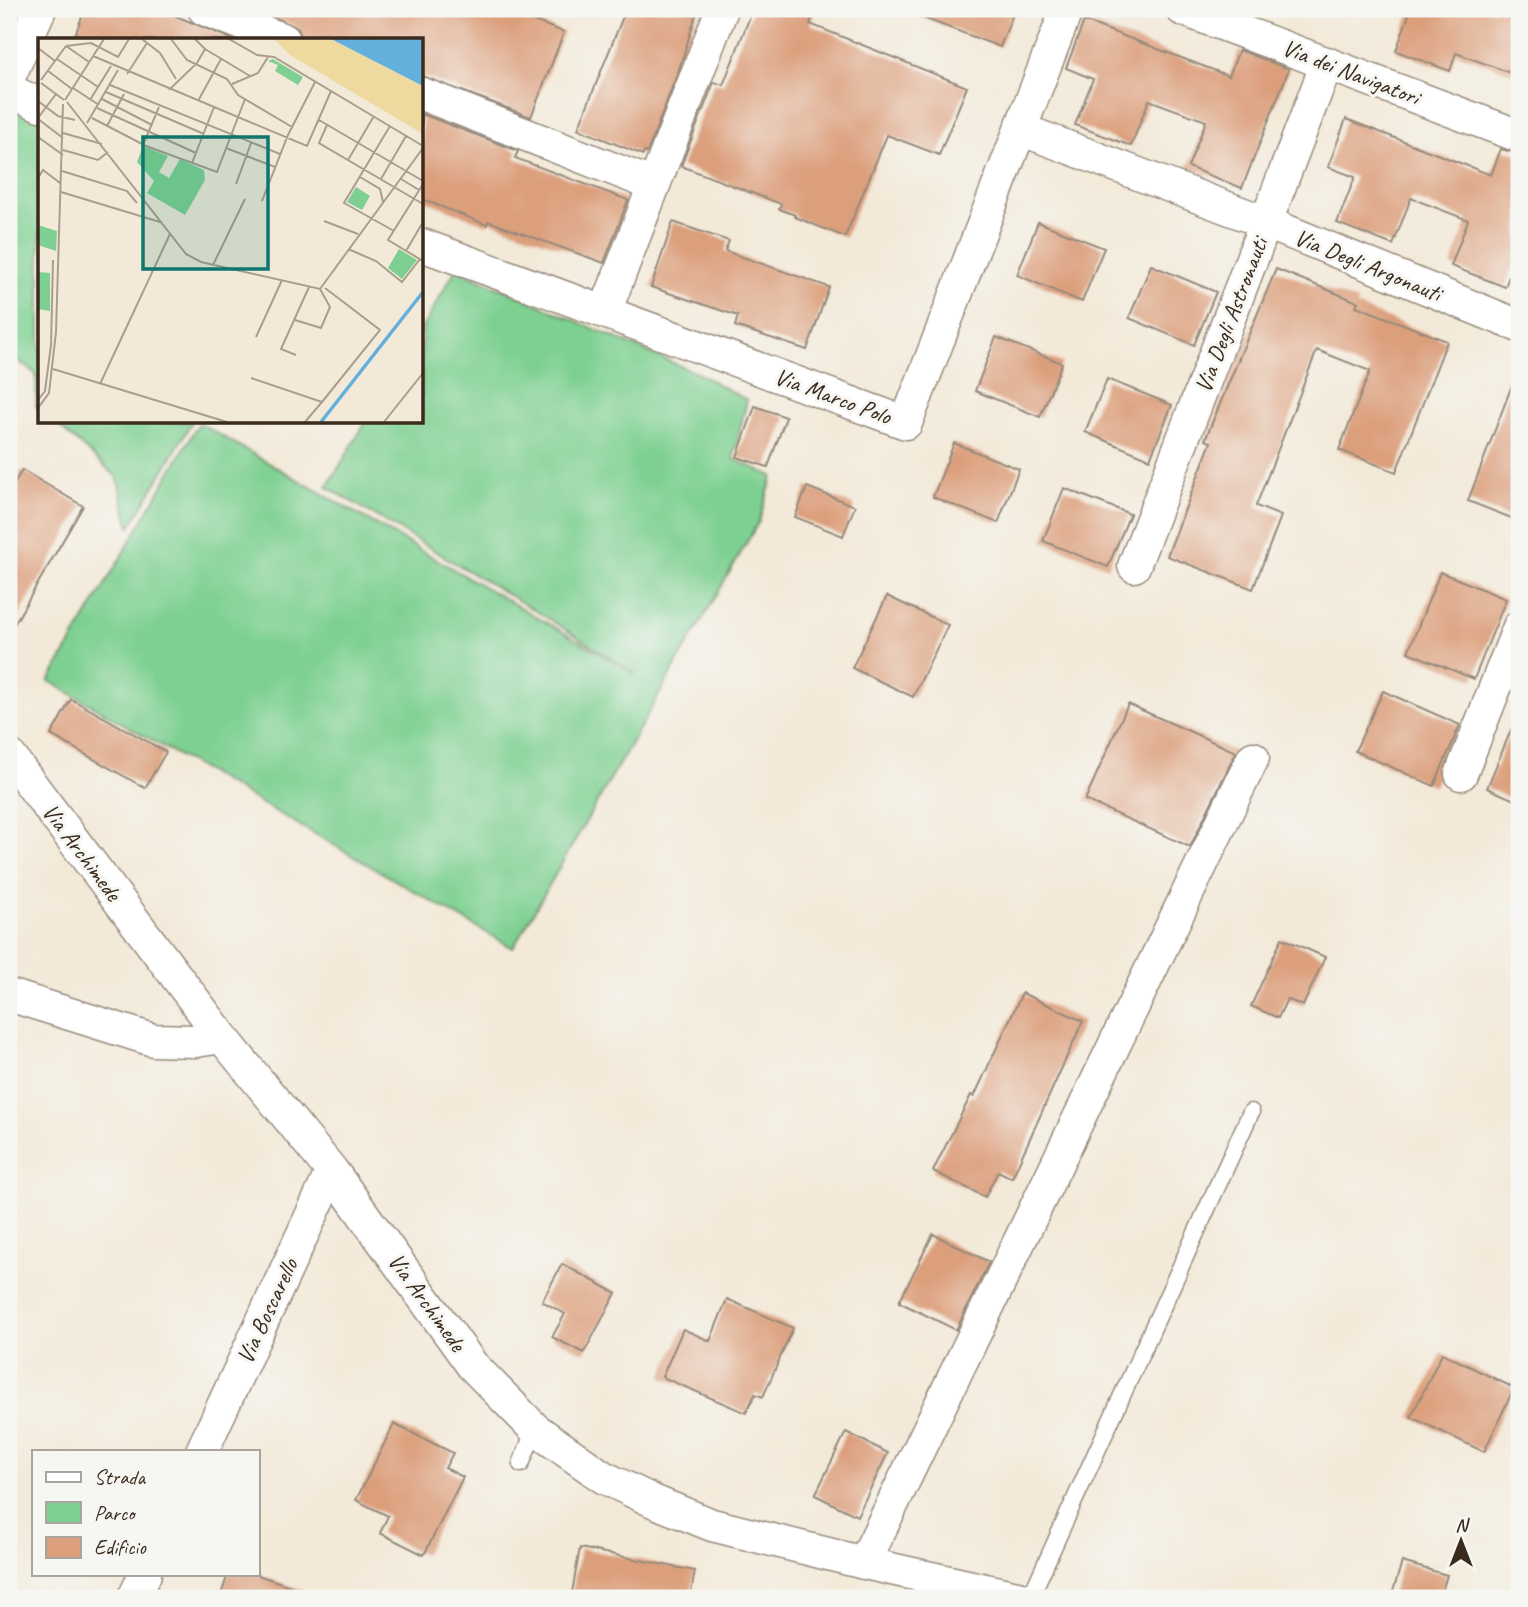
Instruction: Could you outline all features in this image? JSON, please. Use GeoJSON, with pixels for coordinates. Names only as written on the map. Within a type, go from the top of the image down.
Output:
{"type":"FeatureCollection","features":[{"type":"Feature","properties":{"kind":"street"},"geometry":{"type":"LineString","coordinates":[[9,77],[40,9]]}},
{"type":"Feature","properties":{"kind":"street"},"geometry":{"type":"LineString","coordinates":[[204,9],[279,38]]}},
{"type":"Feature","properties":{"kind":"street"},"geometry":{"type":"LineString","coordinates":[[605,312],[722,9]]}},
{"type":"Feature","properties":{"kind":"street","name":"Via Marco Polo"},"geometry":{"type":"LineString","coordinates":[[424,245],[906,423],[1067,9]]}},
{"type":"Feature","properties":{"kind":"street","name":"Via dei Navigatori"},"geometry":{"type":"LineString","coordinates":[[1182,9],[1519,135]]}},
{"type":"Feature","properties":{"kind":"street","name":"Via Degli Astronauti"},"geometry":{"type":"LineString","coordinates":[[1134,566],[1327,64]]}},
{"type":"Feature","properties":{"kind":"street"},"geometry":{"type":"LineString","coordinates":[[9,90],[38,104]]}},
{"type":"Feature","properties":{"kind":"street"},"geometry":{"type":"LineString","coordinates":[[424,95],[654,185]]}},
{"type":"Feature","properties":{"kind":"street","name":"Via Degli Argonauti"},"geometry":{"type":"LineString","coordinates":[[1020,129],[1267,223],[1519,326]]}},
{"type":"Feature","properties":{"kind":"street"},"geometry":{"type":"LineString","coordinates":[[1461,774],[1519,627]]}},
{"type":"Feature","properties":{"kind":"street","name":"Via Archimede"},"geometry":{"type":"LineString","coordinates":[[9,755],[222,1037],[332,1171],[472,1365],[535,1429],[603,1477],[712,1525],[864,1563],[1022,1598]]}},
{"type":"Feature","properties":{"kind":"street"},"geometry":{"type":"LineString","coordinates":[[864,1563],[1253,758]]}},
{"type":"Feature","properties":{"kind":"street"},"geometry":{"type":"LineString","coordinates":[[9,995],[153,1040],[196,1041],[222,1037]]}},
{"type":"Feature","properties":{"kind":"street","name":"Via Boscarello"},"geometry":{"type":"LineString","coordinates":[[202,1450],[332,1171]]}},
{"type":"Feature","properties":{"kind":"street"},"geometry":{"type":"LineString","coordinates":[[134,1598],[144,1576]]}},
{"type":"Feature","properties":{"kind":"lane"},"geometry":{"type":"LineString","coordinates":[[1030,1598],[1251,1112]]}},
{"type":"Feature","properties":{"kind":"lane"},"geometry":{"type":"LineString","coordinates":[[520,1464],[535,1429]]}},
{"type":"Feature","properties":{"kind":"green space"},"geometry":{"type":"Polygon","coordinates":[[[9,107],[38,118],[38,408],[36,374],[9,354],[9,107]]]}},
{"type":"Feature","properties":{"kind":"green space"},"geometry":{"type":"Polygon","coordinates":[[[456,269],[701,375],[747,400],[733,459],[773,476],[759,521],[513,948],[49,681],[198,424],[636,674],[546,617],[327,487],[365,424],[424,424],[424,325],[456,269]]]}},
{"type":"Feature","properties":{"kind":"green space"},"geometry":{"type":"Polygon","coordinates":[[[56,424],[191,424],[130,527],[117,477],[56,424]]]}},
{"type":"Feature","properties":{"kind":"building"},"geometry":{"type":"Polygon","coordinates":[[[85,9],[159,9],[229,38],[74,38],[85,9]]]}},
{"type":"Feature","properties":{"kind":"building"},"geometry":{"type":"Polygon","coordinates":[[[273,9],[501,9],[564,32],[531,117],[424,77],[424,38],[301,38],[298,28],[270,15],[273,9]]]}},
{"type":"Feature","properties":{"kind":"building"},"geometry":{"type":"Polygon","coordinates":[[[626,9],[698,9],[679,69],[647,153],[644,152],[643,155],[578,129],[626,9]]]}},
{"type":"Feature","properties":{"kind":"building"},"geometry":{"type":"Polygon","coordinates":[[[753,9],[816,9],[810,24],[967,87],[939,155],[887,135],[845,237],[779,209],[781,204],[681,166],[714,82],[723,85],[753,9]]]}},
{"type":"Feature","properties":{"kind":"building"},"geometry":{"type":"Polygon","coordinates":[[[1015,9],[1000,47],[905,11],[1015,9]]]}},
{"type":"Feature","properties":{"kind":"building"},"geometry":{"type":"Polygon","coordinates":[[[1411,9],[1519,9],[1519,76],[1456,53],[1450,71],[1396,51],[1411,9]]]}},
{"type":"Feature","properties":{"kind":"building"},"geometry":{"type":"Polygon","coordinates":[[[1084,21],[1229,76],[1239,50],[1289,69],[1242,188],[1188,167],[1206,121],[1149,100],[1131,146],[1075,125],[1093,79],[1066,68],[1084,21]]]}},
{"type":"Feature","properties":{"kind":"building"},"geometry":{"type":"Polygon","coordinates":[[[424,115],[518,151],[515,158],[628,200],[604,263],[488,221],[487,225],[424,200],[424,115]]]}},
{"type":"Feature","properties":{"kind":"building"},"geometry":{"type":"Polygon","coordinates":[[[1346,119],[1491,175],[1501,149],[1519,154],[1519,250],[1505,287],[1451,266],[1468,220],[1411,198],[1393,245],[1337,223],[1355,177],[1328,167],[1346,119]]]}},
{"type":"Feature","properties":{"kind":"building"},"geometry":{"type":"Polygon","coordinates":[[[673,222],[729,241],[725,251],[829,287],[807,350],[735,326],[738,316],[651,287],[673,222]]]}},
{"type":"Feature","properties":{"kind":"building"},"geometry":{"type":"Polygon","coordinates":[[[1038,222],[1104,248],[1082,302],[1017,275],[1038,222]]]}},
{"type":"Feature","properties":{"kind":"building"},"geometry":{"type":"Polygon","coordinates":[[[1151,265],[1216,292],[1194,345],[1129,318],[1151,265]]]}},
{"type":"Feature","properties":{"kind":"building"},"geometry":{"type":"Polygon","coordinates":[[[1276,269],[1358,302],[1356,306],[1447,341],[1396,472],[1339,450],[1370,371],[1317,350],[1256,506],[1281,516],[1253,589],[1167,556],[1211,442],[1205,440],[1276,269]]]}},
{"type":"Feature","properties":{"kind":"building"},"geometry":{"type":"Polygon","coordinates":[[[996,337],[1062,363],[1040,417],[975,391],[996,337]]]}},
{"type":"Feature","properties":{"kind":"building"},"geometry":{"type":"Polygon","coordinates":[[[1519,372],[1519,521],[1468,501],[1519,372]]]}},
{"type":"Feature","properties":{"kind":"building"},"geometry":{"type":"Polygon","coordinates":[[[1107,379],[1172,405],[1150,459],[1085,432],[1107,379]]]}},
{"type":"Feature","properties":{"kind":"building"},"geometry":{"type":"Polygon","coordinates":[[[755,406],[786,417],[768,467],[737,457],[755,406]]]}},
{"type":"Feature","properties":{"kind":"building"},"geometry":{"type":"Polygon","coordinates":[[[954,443],[1019,469],[998,523],[933,497],[954,443]]]}},
{"type":"Feature","properties":{"kind":"building"},"geometry":{"type":"Polygon","coordinates":[[[22,470],[83,506],[9,633],[9,493],[22,470]]]}},
{"type":"Feature","properties":{"kind":"building"},"geometry":{"type":"Polygon","coordinates":[[[807,487],[855,506],[843,536],[795,517],[807,487]]]}},
{"type":"Feature","properties":{"kind":"building"},"geometry":{"type":"Polygon","coordinates":[[[1064,488],[1130,514],[1108,567],[1043,541],[1064,488]]]}},
{"type":"Feature","properties":{"kind":"building"},"geometry":{"type":"Polygon","coordinates":[[[1440,572],[1506,599],[1474,679],[1408,652],[1440,572]]]}},
{"type":"Feature","properties":{"kind":"building"},"geometry":{"type":"Polygon","coordinates":[[[887,596],[948,625],[913,697],[852,668],[887,596]]]}},
{"type":"Feature","properties":{"kind":"building"},"geometry":{"type":"Polygon","coordinates":[[[1383,691],[1460,725],[1434,786],[1355,751],[1383,691]]]}},
{"type":"Feature","properties":{"kind":"building"},"geometry":{"type":"Polygon","coordinates":[[[71,699],[166,752],[145,788],[51,735],[71,699]]]}},
{"type":"Feature","properties":{"kind":"building"},"geometry":{"type":"Polygon","coordinates":[[[1128,704],[1236,752],[1190,847],[1085,800],[1128,704]]]}},
{"type":"Feature","properties":{"kind":"building"},"geometry":{"type":"Polygon","coordinates":[[[1519,711],[1519,802],[1487,788],[1519,711]]]}},
{"type":"Feature","properties":{"kind":"building"},"geometry":{"type":"Polygon","coordinates":[[[1282,938],[1325,957],[1303,1006],[1287,999],[1278,1018],[1251,1006],[1282,938]]]}},
{"type":"Feature","properties":{"kind":"building"},"geometry":{"type":"Polygon","coordinates":[[[1022,993],[1083,1021],[1012,1178],[998,1171],[985,1197],[933,1171],[971,1095],[974,1097],[1022,993]]]}},
{"type":"Feature","properties":{"kind":"building"},"geometry":{"type":"Polygon","coordinates":[[[933,1234],[989,1262],[956,1330],[899,1302],[933,1234]]]}},
{"type":"Feature","properties":{"kind":"building"},"geometry":{"type":"Polygon","coordinates":[[[562,1264],[616,1293],[584,1353],[552,1337],[565,1314],[542,1301],[562,1264]]]}},
{"type":"Feature","properties":{"kind":"building"},"geometry":{"type":"Polygon","coordinates":[[[727,1299],[793,1328],[763,1397],[755,1394],[746,1413],[662,1377],[683,1329],[710,1341],[727,1299]]]}},
{"type":"Feature","properties":{"kind":"building"},"geometry":{"type":"Polygon","coordinates":[[[1442,1353],[1514,1388],[1484,1452],[1411,1417],[1442,1353]]]}},
{"type":"Feature","properties":{"kind":"building"},"geometry":{"type":"Polygon","coordinates":[[[394,1424],[453,1453],[445,1468],[463,1477],[424,1555],[380,1533],[388,1516],[356,1500],[394,1424]]]}},
{"type":"Feature","properties":{"kind":"building"},"geometry":{"type":"Polygon","coordinates":[[[846,1432],[888,1453],[857,1516],[815,1495],[846,1432]]]}},
{"type":"Feature","properties":{"kind":"building"},"geometry":{"type":"Polygon","coordinates":[[[580,1548],[695,1571],[690,1598],[571,1598],[580,1548]]]}},
{"type":"Feature","properties":{"kind":"building"},"geometry":{"type":"Polygon","coordinates":[[[1402,1562],[1447,1575],[1440,1598],[1391,1598],[1402,1562]]]}},
{"type":"Feature","properties":{"kind":"building"},"geometry":{"type":"Polygon","coordinates":[[[259,1575],[314,1594],[314,1598],[220,1598],[227,1576],[259,1575]]]}}]}
